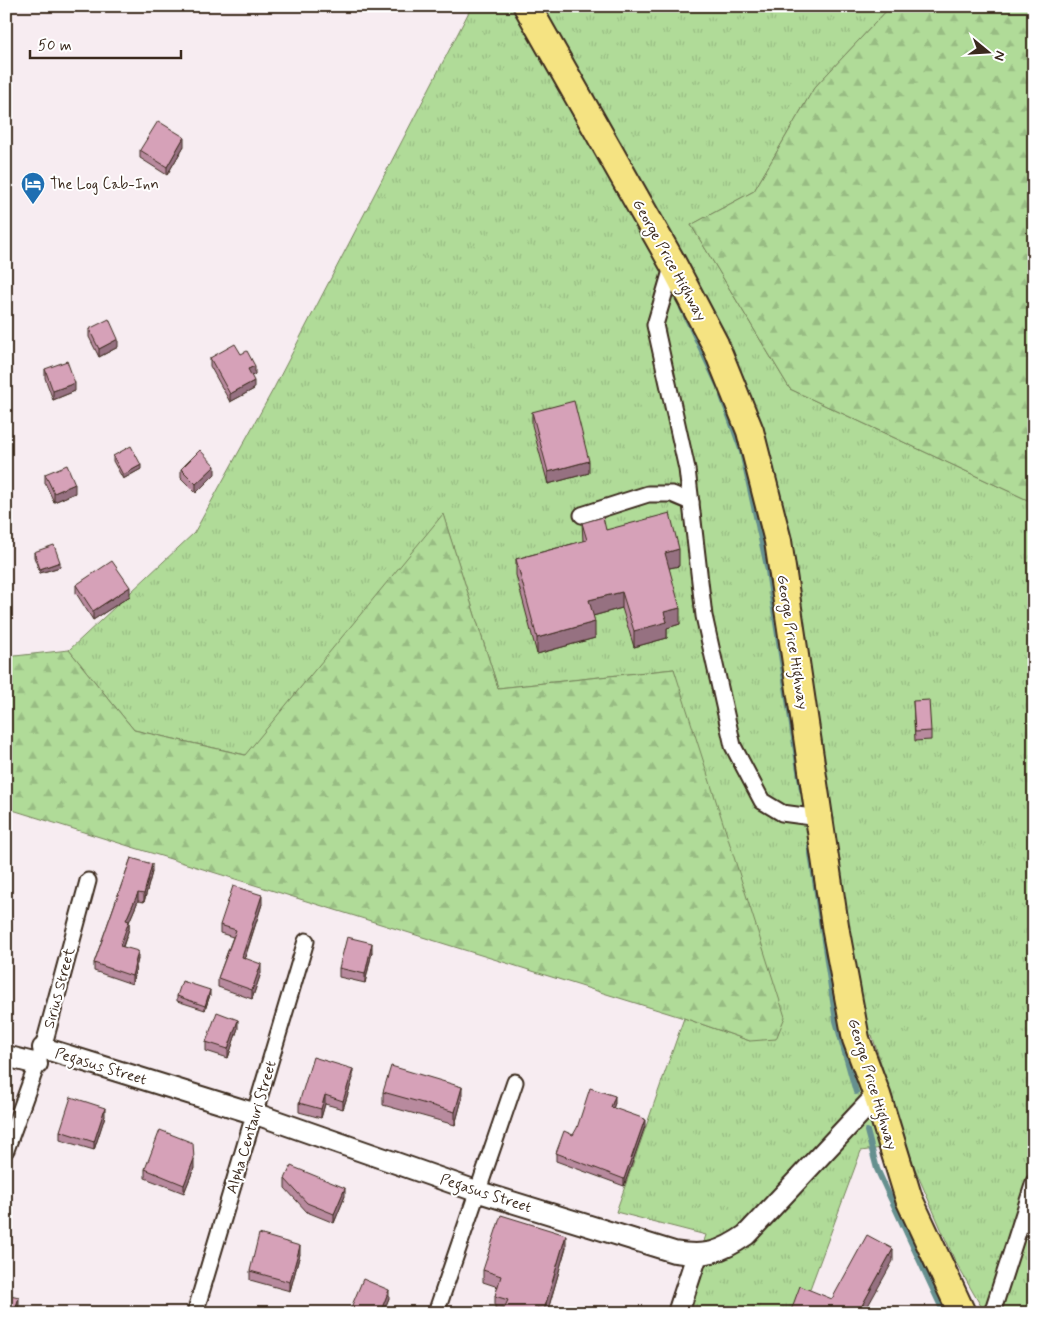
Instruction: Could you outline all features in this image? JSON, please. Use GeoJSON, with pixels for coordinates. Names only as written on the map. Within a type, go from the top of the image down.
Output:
{"type":"FeatureCollection","features":[{"type":"Feature","properties":{"kind":"highway","name":"George Price Highway"},"geometry":{"type":"LineString","coordinates":[[527,6],[673,264],[715,344],[750,431],[778,541],[836,932],[856,1039],[877,1095],[909,1199],[962,1313]]}},
{"type":"Feature","properties":{"kind":"street"},"geometry":{"type":"LineString","coordinates":[[673,264],[655,325],[687,469],[704,616],[733,746],[762,801],[782,813],[819,818]]}},
{"type":"Feature","properties":{"kind":"street"},"geometry":{"type":"LineString","coordinates":[[582,515],[648,494],[672,494],[691,502]]}},
{"type":"Feature","properties":{"kind":"street","name":"Sirius Street"},"geometry":{"type":"LineString","coordinates":[[6,1150],[40,1056],[88,881]]}},
{"type":"Feature","properties":{"kind":"street","name":"Alpha Centauri Street"},"geometry":{"type":"LineString","coordinates":[[195,1313],[256,1114],[306,941]]}},
{"type":"Feature","properties":{"kind":"street","name":"Pegasus Street"},"geometry":{"type":"LineString","coordinates":[[6,1056],[40,1056],[256,1114],[476,1191],[674,1252],[697,1255],[729,1247],[746,1235],[877,1095]]}},
{"type":"Feature","properties":{"kind":"street"},"geometry":{"type":"LineString","coordinates":[[436,1313],[476,1191],[515,1082]]}},
{"type":"Feature","properties":{"kind":"street"},"geometry":{"type":"LineString","coordinates":[[992,1313],[1034,1182]]}},
{"type":"Feature","properties":{"kind":"street"},"geometry":{"type":"LineString","coordinates":[[678,1313],[697,1255]]}},
{"type":"Feature","properties":{"kind":"green space"},"geometry":{"type":"Polygon","coordinates":[[[472,6],[891,6],[814,88],[754,191],[691,225],[790,389],[1034,503],[1034,1313],[985,1313],[955,1261],[913,1164],[872,1035],[856,1039],[882,1148],[861,1151],[801,1313],[681,1313],[706,1235],[616,1212],[684,1018],[750,1041],[674,669],[498,688],[443,515],[246,755],[134,730],[69,650],[194,533],[274,388],[472,6]]]}},
{"type":"Feature","properties":{"kind":"green space"},"geometry":{"type":"Polygon","coordinates":[[[891,6],[1034,6],[1034,503],[790,389],[691,225],[754,191],[814,88],[891,6]]]}},
{"type":"Feature","properties":{"kind":"green space"},"geometry":{"type":"Polygon","coordinates":[[[443,514],[498,688],[674,669],[785,1017],[776,1039],[750,1041],[684,1018],[6,808],[6,657],[69,650],[134,730],[245,755],[443,514]]]}},
{"type":"Feature","properties":{"kind":"building"},"geometry":{"type":"Polygon","coordinates":[[[158,121],[184,137],[167,167],[140,150],[158,121]]]}},
{"type":"Feature","properties":{"kind":"building"},"geometry":{"type":"Polygon","coordinates":[[[109,319],[118,339],[99,349],[89,329],[109,319]]]}},
{"type":"Feature","properties":{"kind":"building"},"geometry":{"type":"Polygon","coordinates":[[[235,344],[241,354],[247,351],[255,366],[248,369],[254,381],[230,394],[210,358],[235,344]]]}},
{"type":"Feature","properties":{"kind":"building"},"geometry":{"type":"Polygon","coordinates":[[[67,361],[75,383],[53,391],[45,369],[67,361]]]}},
{"type":"Feature","properties":{"kind":"building"},"geometry":{"type":"Polygon","coordinates":[[[574,401],[589,461],[548,472],[532,412],[574,401]]]}},
{"type":"Feature","properties":{"kind":"building"},"geometry":{"type":"Polygon","coordinates":[[[131,446],[141,465],[123,475],[113,456],[131,446]]]}},
{"type":"Feature","properties":{"kind":"building"},"geometry":{"type":"Polygon","coordinates":[[[200,450],[215,466],[196,484],[181,469],[200,450]]]}},
{"type":"Feature","properties":{"kind":"building"},"geometry":{"type":"Polygon","coordinates":[[[67,465],[75,484],[54,493],[45,474],[67,465]]]}},
{"type":"Feature","properties":{"kind":"building"},"geometry":{"type":"Polygon","coordinates":[[[670,513],[679,549],[665,553],[680,608],[664,612],[667,622],[634,631],[622,592],[589,600],[595,622],[537,638],[516,559],[587,540],[582,523],[603,517],[606,530],[670,513]]]}},
{"type":"Feature","properties":{"kind":"building"},"geometry":{"type":"Polygon","coordinates":[[[54,545],[60,562],[40,569],[34,552],[54,545]]]}},
{"type":"Feature","properties":{"kind":"building"},"geometry":{"type":"Polygon","coordinates":[[[112,561],[130,587],[93,611],[76,585],[112,561]]]}},
{"type":"Feature","properties":{"kind":"building"},"geometry":{"type":"Polygon","coordinates":[[[929,700],[931,731],[915,732],[913,701],[929,700]]]}},
{"type":"Feature","properties":{"kind":"building"},"geometry":{"type":"Polygon","coordinates":[[[131,858],[152,864],[144,894],[138,893],[126,920],[129,921],[120,946],[138,951],[132,976],[94,963],[131,858]]]}},
{"type":"Feature","properties":{"kind":"building"},"geometry":{"type":"Polygon","coordinates":[[[233,886],[262,895],[242,957],[261,964],[252,990],[218,978],[236,930],[220,925],[233,886]]]}},
{"type":"Feature","properties":{"kind":"building"},"geometry":{"type":"Polygon","coordinates":[[[347,937],[372,943],[365,974],[339,968],[347,937]]]}},
{"type":"Feature","properties":{"kind":"building"},"geometry":{"type":"Polygon","coordinates":[[[182,981],[210,990],[205,1006],[177,996],[182,981]]]}},
{"type":"Feature","properties":{"kind":"building"},"geometry":{"type":"Polygon","coordinates":[[[217,1012],[238,1020],[228,1049],[206,1042],[217,1012]]]}},
{"type":"Feature","properties":{"kind":"building"},"geometry":{"type":"Polygon","coordinates":[[[313,1057],[353,1069],[343,1101],[325,1095],[321,1109],[299,1103],[313,1057]]]}},
{"type":"Feature","properties":{"kind":"building"},"geometry":{"type":"Polygon","coordinates":[[[391,1066],[462,1087],[455,1112],[383,1092],[391,1066]]]}},
{"type":"Feature","properties":{"kind":"building"},"geometry":{"type":"Polygon","coordinates":[[[590,1088],[615,1096],[611,1107],[645,1119],[624,1179],[556,1153],[564,1131],[573,1135],[577,1128],[590,1088]]]}},
{"type":"Feature","properties":{"kind":"building"},"geometry":{"type":"Polygon","coordinates":[[[71,1097],[105,1108],[94,1142],[60,1131],[71,1097]]]}},
{"type":"Feature","properties":{"kind":"building"},"geometry":{"type":"Polygon","coordinates":[[[160,1130],[193,1143],[194,1159],[184,1185],[145,1169],[160,1130]]]}},
{"type":"Feature","properties":{"kind":"building"},"geometry":{"type":"Polygon","coordinates":[[[291,1166],[345,1188],[334,1214],[307,1203],[285,1179],[291,1166]]]}},
{"type":"Feature","properties":{"kind":"building"},"geometry":{"type":"Polygon","coordinates":[[[501,1215],[566,1235],[544,1310],[537,1308],[536,1313],[502,1313],[508,1300],[495,1296],[501,1276],[483,1270],[501,1215]]]}},
{"type":"Feature","properties":{"kind":"building"},"geometry":{"type":"Polygon","coordinates":[[[259,1234],[300,1246],[290,1282],[250,1271],[259,1234]]]}},
{"type":"Feature","properties":{"kind":"building"},"geometry":{"type":"Polygon","coordinates":[[[867,1235],[893,1249],[860,1309],[866,1311],[865,1313],[790,1313],[800,1286],[832,1299],[867,1235]]]}},
{"type":"Feature","properties":{"kind":"building"},"geometry":{"type":"Polygon","coordinates":[[[363,1279],[389,1290],[380,1313],[357,1313],[350,1310],[363,1279]]]}},
{"type":"Feature","properties":{"kind":"building"},"geometry":{"type":"Polygon","coordinates":[[[6,1294],[19,1297],[14,1313],[6,1313],[6,1294]]]}},
{"type":"Feature","properties":{"kind":"waterway"},"geometry":{"type":"LineString","coordinates":[[682,308],[719,387]]}},
{"type":"Feature","properties":{"kind":"waterway"},"geometry":{"type":"LineString","coordinates":[[722,396],[742,452],[768,571],[802,790]]}},
{"type":"Feature","properties":{"kind":"waterway"},"geometry":{"type":"LineString","coordinates":[[810,847],[836,1021],[856,1092]]}},
{"type":"Feature","properties":{"kind":"waterway"},"geometry":{"type":"LineString","coordinates":[[867,1131],[877,1169],[944,1313]]}},
{"type":"Feature","properties":{"kind":"place","name":"The Log Cab-Inn"},"geometry":{"type":"Point","coordinates":[33,205]}}]}
